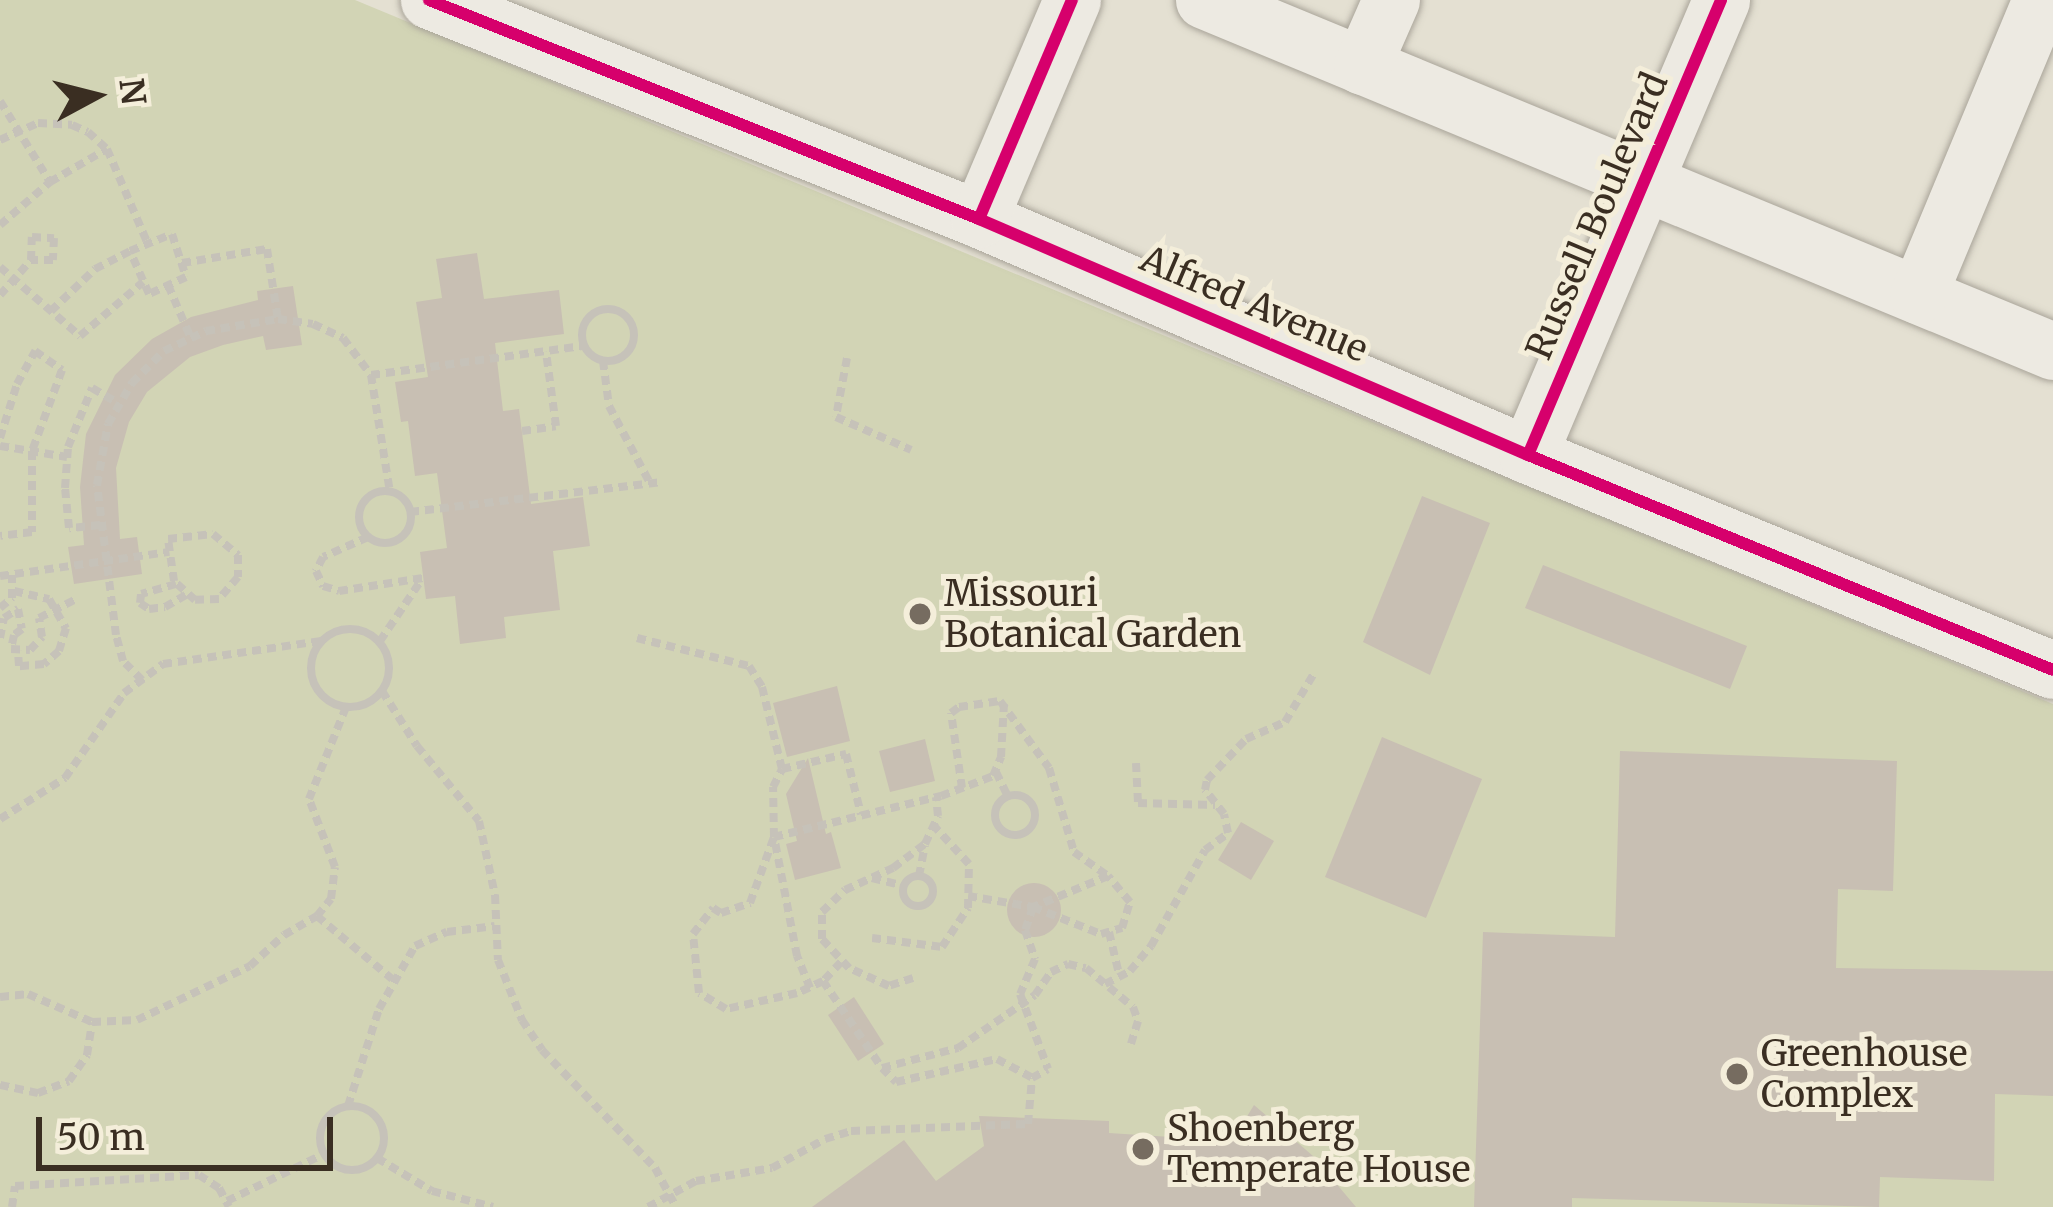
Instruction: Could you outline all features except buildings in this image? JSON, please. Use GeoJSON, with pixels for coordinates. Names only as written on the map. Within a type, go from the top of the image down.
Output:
{"type":"FeatureCollection","features":[{"type":"Feature","properties":{"kind":"street","name":"Alfred Avenue"},"geometry":{"type":"LineString","coordinates":[[430,0],[979,219],[1528,455],[2053,670]]}},
{"type":"Feature","properties":{"kind":"street"},"geometry":{"type":"LineString","coordinates":[[979,219],[1072,0]]}},
{"type":"Feature","properties":{"kind":"street"},"geometry":{"type":"LineString","coordinates":[[1204,0],[2053,350]]}},
{"type":"Feature","properties":{"kind":"street"},"geometry":{"type":"LineString","coordinates":[[1362,66],[1391,0]]}},
{"type":"Feature","properties":{"kind":"street","name":"Russell Boulevard"},"geometry":{"type":"LineString","coordinates":[[1528,455],[1721,0]]}},
{"type":"Feature","properties":{"kind":"street"},"geometry":{"type":"LineString","coordinates":[[1918,296],[2041,0]]}},
{"type":"Feature","properties":{"kind":"path"},"geometry":{"type":"LineString","coordinates":[[0,101],[50,182]]}},
{"type":"Feature","properties":{"kind":"path"},"geometry":{"type":"LineString","coordinates":[[0,140],[38,123],[72,125],[107,149],[148,244]]}},
{"type":"Feature","properties":{"kind":"path"},"geometry":{"type":"LineString","coordinates":[[0,225],[50,182],[107,149]]}},
{"type":"Feature","properties":{"kind":"path"},"geometry":{"type":"LineString","coordinates":[[0,295],[31,260],[29,233],[58,235],[54,262],[31,260]]}},
{"type":"Feature","properties":{"kind":"path"},"geometry":{"type":"LineString","coordinates":[[51,310],[95,269],[130,251],[172,235],[186,277],[149,294],[130,251]]}},
{"type":"Feature","properties":{"kind":"path"},"geometry":{"type":"LineString","coordinates":[[182,263],[267,249],[278,319]]}},
{"type":"Feature","properties":{"kind":"path"},"geometry":{"type":"LineString","coordinates":[[0,267],[80,336],[143,282]]}},
{"type":"Feature","properties":{"kind":"path"},"geometry":{"type":"LineString","coordinates":[[168,285],[190,336]]}},
{"type":"Feature","properties":{"kind":"path"},"geometry":{"type":"LineString","coordinates":[[410,512],[655,482],[609,406],[603,361],[584,346],[582,329],[592,315],[608,309],[621,313],[632,327],[632,343],[622,357],[603,361]]}},
{"type":"Feature","properties":{"kind":"path"},"geometry":{"type":"LineString","coordinates":[[142,680],[124,661],[105,561],[100,525],[101,443],[118,403],[147,365],[190,336],[278,319],[313,324],[343,338],[370,375],[390,492]]}},
{"type":"Feature","properties":{"kind":"path"},"geometry":{"type":"LineString","coordinates":[[370,375],[584,346]]}},
{"type":"Feature","properties":{"kind":"path"},"geometry":{"type":"LineString","coordinates":[[0,536],[32,532],[32,451],[62,370],[35,352],[17,384],[0,442],[32,451],[67,457]]}},
{"type":"Feature","properties":{"kind":"path"},"geometry":{"type":"LineString","coordinates":[[522,431],[556,426],[546,352]]}},
{"type":"Feature","properties":{"kind":"path"},"geometry":{"type":"LineString","coordinates":[[847,358],[836,417],[911,450]]}},
{"type":"Feature","properties":{"kind":"path"},"geometry":{"type":"LineString","coordinates":[[100,525],[70,528],[67,457],[92,388],[118,403]]}},
{"type":"Feature","properties":{"kind":"path"},"geometry":{"type":"LineString","coordinates":[[390,492],[403,499],[410,512],[408,527],[398,538],[380,542],[368,537],[360,524],[362,505],[374,493],[390,492]]}},
{"type":"Feature","properties":{"kind":"path"},"geometry":{"type":"LineString","coordinates":[[213,534],[238,555],[238,577],[224,596],[205,601],[186,596],[176,584],[169,552],[167,539],[213,534]]}},
{"type":"Feature","properties":{"kind":"path"},"geometry":{"type":"LineString","coordinates":[[368,537],[323,557],[316,571],[323,586],[339,591],[423,578],[380,642]]}},
{"type":"Feature","properties":{"kind":"path"},"geometry":{"type":"LineString","coordinates":[[0,576],[169,552]]}},
{"type":"Feature","properties":{"kind":"path"},"geometry":{"type":"LineString","coordinates":[[0,608],[14,591],[12,574]]}},
{"type":"Feature","properties":{"kind":"path"},"geometry":{"type":"LineString","coordinates":[[176,584],[141,594],[140,603],[149,609],[165,607],[186,596]]}},
{"type":"Feature","properties":{"kind":"path"},"geometry":{"type":"LineString","coordinates":[[14,591],[39,595],[59,608],[65,636],[53,658],[19,666],[18,651]]}},
{"type":"Feature","properties":{"kind":"path"},"geometry":{"type":"LineString","coordinates":[[0,638],[4,618],[18,609],[22,629],[14,635],[11,649],[36,646],[43,632],[40,618],[78,598]]}},
{"type":"Feature","properties":{"kind":"path"},"geometry":{"type":"LineString","coordinates":[[0,819],[65,778],[124,693],[163,664],[321,640],[353,628],[380,642],[389,665],[382,691],[367,704],[346,707],[324,698],[313,682],[311,659],[321,640]]}},
{"type":"Feature","properties":{"kind":"path"},"geometry":{"type":"LineString","coordinates":[[637,638],[748,666],[762,687],[782,769],[773,787],[773,837],[797,956],[810,988]]}},
{"type":"Feature","properties":{"kind":"path"},"geometry":{"type":"LineString","coordinates":[[1105,984],[1130,971],[1151,946],[1205,850],[1228,833],[1224,814],[1205,790],[1217,764],[1246,739],[1285,722],[1313,675]]}},
{"type":"Feature","properties":{"kind":"path"},"geometry":{"type":"LineString","coordinates":[[382,691],[417,746],[479,821],[495,895],[498,960],[522,1020],[542,1050],[655,1168],[676,1207]]}},
{"type":"Feature","properties":{"kind":"path"},"geometry":{"type":"LineString","coordinates":[[962,788],[951,713],[994,700],[1004,704],[1049,768],[1074,851],[1108,876],[1130,902],[1122,928],[1101,934],[1033,907],[968,896]]}},
{"type":"Feature","properties":{"kind":"path"},"geometry":{"type":"LineString","coordinates":[[1004,704],[996,772],[1008,797]]}},
{"type":"Feature","properties":{"kind":"path"},"geometry":{"type":"LineString","coordinates":[[0,997],[28,994],[92,1022],[114,1024],[161,1011],[180,997],[250,966],[284,935],[317,916],[332,898],[335,868],[309,799],[346,707]]}},
{"type":"Feature","properties":{"kind":"path"},"geometry":{"type":"LineString","coordinates":[[782,769],[846,754],[862,814]]}},
{"type":"Feature","properties":{"kind":"path"},"geometry":{"type":"LineString","coordinates":[[1136,763],[1138,803],[1215,805]]}},
{"type":"Feature","properties":{"kind":"path"},"geometry":{"type":"LineString","coordinates":[[773,837],[935,797],[996,772]]}},
{"type":"Feature","properties":{"kind":"path"},"geometry":{"type":"LineString","coordinates":[[1022,796],[1034,808],[1034,824],[1022,835],[1008,834],[996,822],[996,808],[1008,797],[1022,796]]}},
{"type":"Feature","properties":{"kind":"path"},"geometry":{"type":"LineString","coordinates":[[871,878],[904,886],[920,876],[934,827],[935,797]]}},
{"type":"Feature","properties":{"kind":"path"},"geometry":{"type":"LineString","coordinates":[[872,938],[942,947],[968,908],[969,864],[934,827]]}},
{"type":"Feature","properties":{"kind":"path"},"geometry":{"type":"LineString","coordinates":[[773,837],[751,903],[721,913],[713,908],[693,934],[699,993],[726,1009],[810,988],[841,962]]}},
{"type":"Feature","properties":{"kind":"path"},"geometry":{"type":"LineString","coordinates":[[913,978],[889,986],[841,962],[822,938],[822,912],[830,900],[926,844]]}},
{"type":"Feature","properties":{"kind":"path"},"geometry":{"type":"LineString","coordinates":[[904,886],[908,902],[927,902],[933,887],[920,876]]}},
{"type":"Feature","properties":{"kind":"path"},"geometry":{"type":"LineString","coordinates":[[1031,1078],[1048,1069],[1020,994],[1035,959],[1025,930],[1033,907],[1108,876]]}},
{"type":"Feature","properties":{"kind":"path"},"geometry":{"type":"LineString","coordinates":[[317,916],[392,979]]}},
{"type":"Feature","properties":{"kind":"path"},"geometry":{"type":"LineString","coordinates":[[324,1154],[323,1124],[348,1106],[360,1056],[392,979],[416,946],[430,938],[495,926]]}},
{"type":"Feature","properties":{"kind":"path"},"geometry":{"type":"LineString","coordinates":[[1109,932],[1119,974]]}},
{"type":"Feature","properties":{"kind":"path"},"geometry":{"type":"LineString","coordinates":[[882,1068],[958,1048],[1035,995],[1058,967],[1078,964],[1137,1014],[1131,1044]]}},
{"type":"Feature","properties":{"kind":"path"},"geometry":{"type":"LineString","coordinates":[[823,981],[896,1082],[998,1059],[1031,1078]]}},
{"type":"Feature","properties":{"kind":"path"},"geometry":{"type":"LineString","coordinates":[[0,1085],[38,1093],[69,1082],[86,1055],[92,1022]]}},
{"type":"Feature","properties":{"kind":"path"},"geometry":{"type":"LineString","coordinates":[[648,1207],[696,1181],[772,1168],[825,1139],[851,1131],[1028,1124],[1031,1078]]}},
{"type":"Feature","properties":{"kind":"path"},"geometry":{"type":"LineString","coordinates":[[324,1154],[349,1170],[377,1158],[384,1138],[377,1118],[348,1106]]}},
{"type":"Feature","properties":{"kind":"path"},"geometry":{"type":"LineString","coordinates":[[12,1207],[15,1186],[199,1175],[228,1204],[324,1154]]}},
{"type":"Feature","properties":{"kind":"path"},"geometry":{"type":"LineString","coordinates":[[377,1158],[432,1191],[494,1207]]}},
{"type":"Feature","properties":{"kind":"green space","name":"Missouri Botanical Garden"},"geometry":{"type":"Polygon","coordinates":[[[0,0],[355,0],[2053,704],[2053,1207],[0,1207],[0,0]]]}},
{"type":"Feature","properties":{"kind":"cycle path"},"geometry":{"type":"LineString","coordinates":[[429,0],[979,219],[1528,455],[2053,670]]}},
{"type":"Feature","properties":{"kind":"cycle path"},"geometry":{"type":"LineString","coordinates":[[979,219],[1072,0]]}},
{"type":"Feature","properties":{"kind":"cycle path"},"geometry":{"type":"LineString","coordinates":[[1528,455],[1721,0]]}},
{"type":"Feature","properties":{"kind":"place","name":"Missouri Botanical Garden"},"geometry":{"type":"Point","coordinates":[920,614]}},
{"type":"Feature","properties":{"kind":"place","name":"Greenhouse Complex"},"geometry":{"type":"Point","coordinates":[1737,1074]}},
{"type":"Feature","properties":{"kind":"place","name":"Shoenberg Temperate House"},"geometry":{"type":"Point","coordinates":[1143,1149]}}]}
